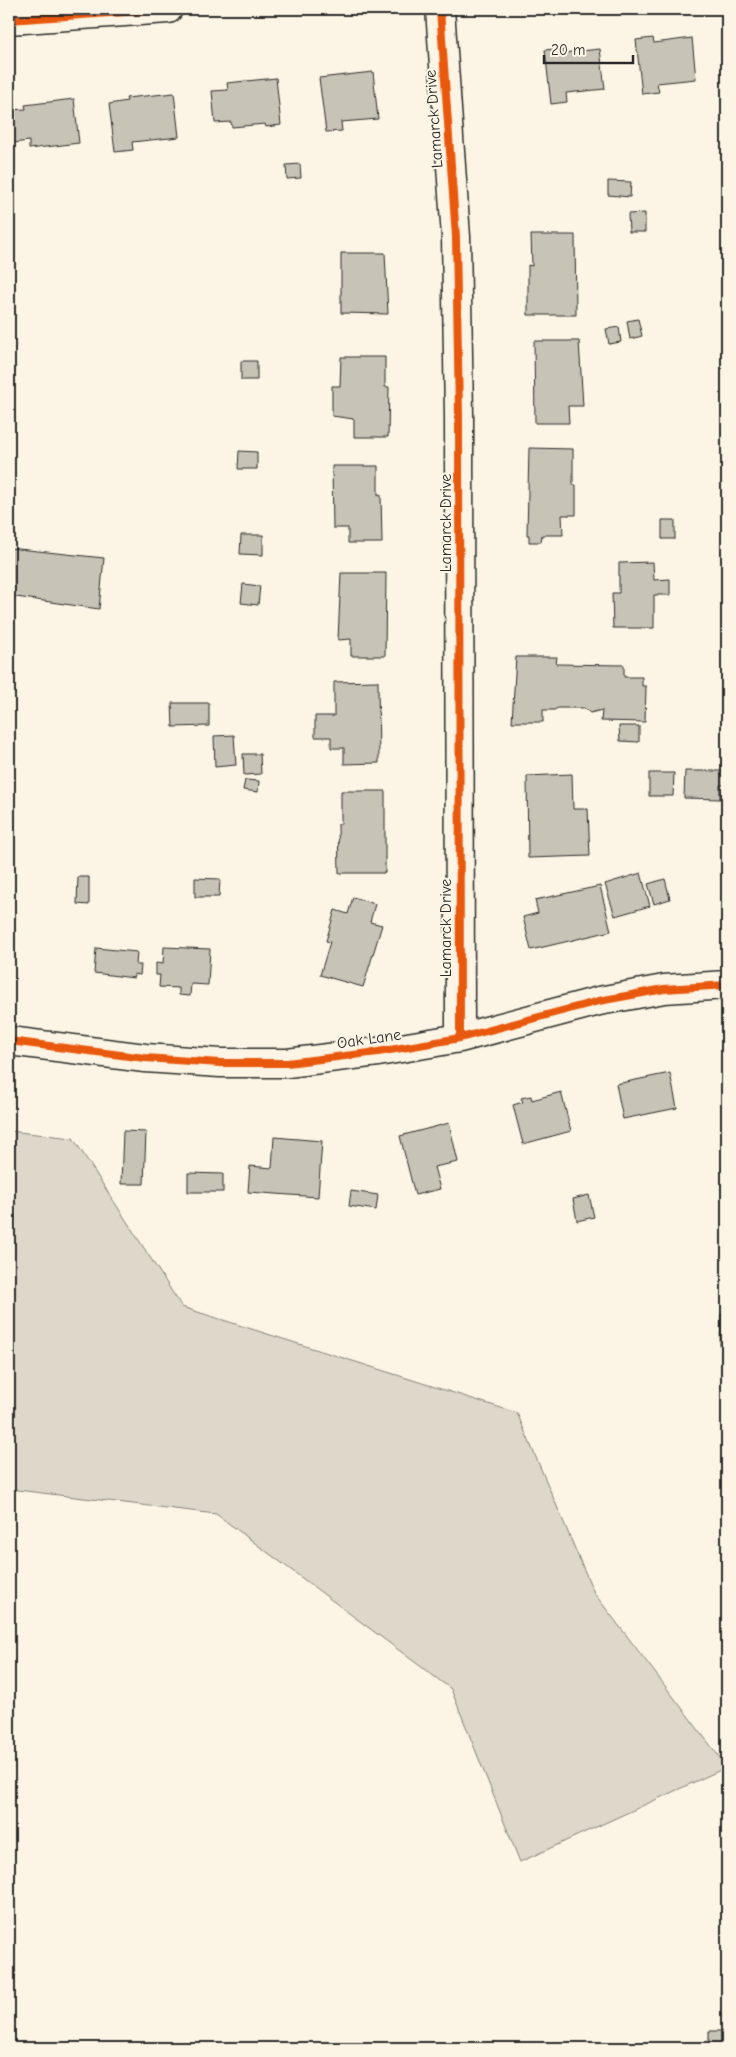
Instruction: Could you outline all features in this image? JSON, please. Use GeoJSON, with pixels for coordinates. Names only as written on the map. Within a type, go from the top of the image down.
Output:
{"type":"FeatureCollection","features":[{"type":"Feature","properties":{"kind":"street"},"geometry":{"type":"LineString","coordinates":[[9,20],[168,9]]}},
{"type":"Feature","properties":{"kind":"street","name":"Lamarck Drive"},"geometry":{"type":"LineString","coordinates":[[440,9],[456,238],[460,416],[460,1038]]}},
{"type":"Feature","properties":{"kind":"street","name":"Oak Lane"},"geometry":{"type":"LineString","coordinates":[[9,1041],[145,1058],[220,1064],[287,1063],[378,1052],[460,1038],[599,1001],[664,989],[727,985]]}},
{"type":"Feature","properties":{"kind":"shaded area"},"geometry":{"type":"Polygon","coordinates":[[[9,1131],[73,1138],[182,1307],[517,1413],[594,1593],[727,1767],[520,1862],[451,1689],[216,1514],[9,1489],[9,1131]]]}},
{"type":"Feature","properties":{"kind":"building"},"geometry":{"type":"Polygon","coordinates":[[[653,38],[654,43],[692,38],[696,79],[657,83],[659,92],[642,94],[636,40],[653,38]]]}},
{"type":"Feature","properties":{"kind":"building"},"geometry":{"type":"Polygon","coordinates":[[[562,48],[563,53],[600,49],[605,89],[566,93],[567,102],[551,104],[545,50],[562,48]]]}},
{"type":"Feature","properties":{"kind":"building"},"geometry":{"type":"Polygon","coordinates":[[[373,72],[378,119],[341,122],[342,131],[326,132],[319,78],[373,72]]]}},
{"type":"Feature","properties":{"kind":"building"},"geometry":{"type":"Polygon","coordinates":[[[276,78],[281,125],[266,127],[265,124],[232,127],[231,122],[215,123],[212,91],[228,90],[227,83],[276,78]]]}},
{"type":"Feature","properties":{"kind":"building"},"geometry":{"type":"Polygon","coordinates":[[[174,93],[179,137],[132,142],[133,150],[115,152],[109,104],[127,101],[126,98],[174,93]]]}},
{"type":"Feature","properties":{"kind":"building"},"geometry":{"type":"Polygon","coordinates":[[[74,99],[79,143],[29,149],[29,141],[13,143],[9,110],[26,109],[25,105],[74,99]]]}},
{"type":"Feature","properties":{"kind":"building"},"geometry":{"type":"Polygon","coordinates":[[[300,164],[301,178],[287,179],[286,165],[300,164]]]}},
{"type":"Feature","properties":{"kind":"building"},"geometry":{"type":"Polygon","coordinates":[[[608,181],[631,182],[630,197],[608,195],[608,181]]]}},
{"type":"Feature","properties":{"kind":"building"},"geometry":{"type":"Polygon","coordinates":[[[645,213],[645,232],[629,232],[628,214],[645,213]]]}},
{"type":"Feature","properties":{"kind":"building"},"geometry":{"type":"Polygon","coordinates":[[[531,235],[575,235],[576,315],[528,315],[528,265],[532,266],[531,235]]]}},
{"type":"Feature","properties":{"kind":"building"},"geometry":{"type":"Polygon","coordinates":[[[341,253],[385,253],[388,314],[341,313],[341,253]]]}},
{"type":"Feature","properties":{"kind":"building"},"geometry":{"type":"Polygon","coordinates":[[[638,319],[642,336],[630,339],[627,321],[638,319]]]}},
{"type":"Feature","properties":{"kind":"building"},"geometry":{"type":"Polygon","coordinates":[[[619,327],[621,342],[609,344],[606,329],[619,327]]]}},
{"type":"Feature","properties":{"kind":"building"},"geometry":{"type":"Polygon","coordinates":[[[534,341],[579,341],[583,406],[568,406],[569,423],[535,423],[534,341]]]}},
{"type":"Feature","properties":{"kind":"building"},"geometry":{"type":"Polygon","coordinates":[[[341,357],[385,357],[385,387],[389,387],[388,437],[354,437],[354,419],[332,416],[332,386],[340,386],[341,357]]]}},
{"type":"Feature","properties":{"kind":"building"},"geometry":{"type":"Polygon","coordinates":[[[241,361],[257,361],[257,380],[241,380],[241,361]]]}},
{"type":"Feature","properties":{"kind":"building"},"geometry":{"type":"Polygon","coordinates":[[[529,448],[573,449],[573,485],[576,485],[576,515],[562,515],[563,535],[542,535],[541,542],[529,542],[529,535],[527,535],[529,448]]]}},
{"type":"Feature","properties":{"kind":"building"},"geometry":{"type":"Polygon","coordinates":[[[239,451],[257,452],[257,469],[238,469],[239,451]]]}},
{"type":"Feature","properties":{"kind":"building"},"geometry":{"type":"Polygon","coordinates":[[[332,466],[378,466],[378,495],[381,494],[382,543],[348,543],[348,528],[333,528],[332,466]]]}},
{"type":"Feature","properties":{"kind":"building"},"geometry":{"type":"Polygon","coordinates":[[[662,520],[675,520],[675,539],[662,539],[662,520]]]}},
{"type":"Feature","properties":{"kind":"building"},"geometry":{"type":"Polygon","coordinates":[[[241,535],[263,535],[263,555],[240,554],[241,535]]]}},
{"type":"Feature","properties":{"kind":"building"},"geometry":{"type":"Polygon","coordinates":[[[9,548],[104,558],[99,609],[9,596],[9,548]]]}},
{"type":"Feature","properties":{"kind":"building"},"geometry":{"type":"Polygon","coordinates":[[[653,562],[654,580],[670,579],[670,595],[654,595],[654,628],[613,628],[612,593],[619,593],[619,563],[653,562]]]}},
{"type":"Feature","properties":{"kind":"building"},"geometry":{"type":"Polygon","coordinates":[[[341,573],[386,573],[385,656],[351,656],[351,639],[338,640],[341,573]]]}},
{"type":"Feature","properties":{"kind":"building"},"geometry":{"type":"Polygon","coordinates":[[[243,584],[260,586],[258,605],[241,603],[243,584]]]}},
{"type":"Feature","properties":{"kind":"building"},"geometry":{"type":"Polygon","coordinates":[[[516,657],[557,657],[556,664],[624,665],[624,677],[642,677],[642,686],[646,686],[645,722],[601,721],[602,710],[590,713],[584,708],[558,708],[543,710],[543,722],[512,722],[516,657]]]}},
{"type":"Feature","properties":{"kind":"building"},"geometry":{"type":"Polygon","coordinates":[[[378,681],[379,763],[344,764],[344,748],[331,748],[331,737],[315,737],[315,716],[334,716],[334,682],[378,681]]]}},
{"type":"Feature","properties":{"kind":"building"},"geometry":{"type":"Polygon","coordinates":[[[172,703],[209,703],[209,726],[173,727],[172,703]]]}},
{"type":"Feature","properties":{"kind":"building"},"geometry":{"type":"Polygon","coordinates":[[[619,726],[639,726],[639,742],[620,741],[619,726]]]}},
{"type":"Feature","properties":{"kind":"building"},"geometry":{"type":"Polygon","coordinates":[[[234,735],[236,765],[215,767],[214,736],[234,735]]]}},
{"type":"Feature","properties":{"kind":"building"},"geometry":{"type":"Polygon","coordinates":[[[243,754],[260,754],[261,774],[244,775],[243,754]]]}},
{"type":"Feature","properties":{"kind":"building"},"geometry":{"type":"Polygon","coordinates":[[[685,771],[727,771],[727,785],[720,785],[720,799],[684,798],[685,771]]]}},
{"type":"Feature","properties":{"kind":"building"},"geometry":{"type":"Polygon","coordinates":[[[649,773],[674,773],[673,796],[649,796],[649,773]]]}},
{"type":"Feature","properties":{"kind":"building"},"geometry":{"type":"Polygon","coordinates":[[[572,774],[573,809],[588,809],[590,856],[528,858],[527,776],[572,774]]]}},
{"type":"Feature","properties":{"kind":"building"},"geometry":{"type":"Polygon","coordinates":[[[245,780],[259,781],[258,792],[243,790],[245,780]]]}},
{"type":"Feature","properties":{"kind":"building"},"geometry":{"type":"Polygon","coordinates":[[[341,791],[385,791],[385,873],[339,873],[338,824],[341,824],[341,791]]]}},
{"type":"Feature","properties":{"kind":"building"},"geometry":{"type":"Polygon","coordinates":[[[641,873],[650,906],[615,916],[605,884],[641,873]]]}},
{"type":"Feature","properties":{"kind":"building"},"geometry":{"type":"Polygon","coordinates":[[[78,877],[89,877],[89,905],[77,904],[78,877]]]}},
{"type":"Feature","properties":{"kind":"building"},"geometry":{"type":"Polygon","coordinates":[[[195,878],[220,879],[219,897],[195,897],[195,878]]]}},
{"type":"Feature","properties":{"kind":"building"},"geometry":{"type":"Polygon","coordinates":[[[665,879],[670,899],[654,904],[648,884],[665,879]]]}},
{"type":"Feature","properties":{"kind":"building"},"geometry":{"type":"Polygon","coordinates":[[[600,886],[611,931],[531,950],[523,917],[538,913],[535,900],[600,886]]]}},
{"type":"Feature","properties":{"kind":"building"},"geometry":{"type":"Polygon","coordinates":[[[353,897],[375,904],[370,922],[382,925],[363,987],[320,975],[330,942],[326,941],[335,910],[348,914],[353,897]]]}},
{"type":"Feature","properties":{"kind":"building"},"geometry":{"type":"Polygon","coordinates":[[[164,947],[210,949],[208,985],[191,984],[190,996],[179,995],[179,988],[159,987],[160,975],[156,975],[156,963],[163,964],[164,947]]]}},
{"type":"Feature","properties":{"kind":"building"},"geometry":{"type":"Polygon","coordinates":[[[96,948],[137,952],[136,965],[141,965],[140,975],[134,974],[134,978],[94,973],[96,948]]]}},
{"type":"Feature","properties":{"kind":"building"},"geometry":{"type":"Polygon","coordinates":[[[670,1073],[677,1108],[623,1119],[616,1084],[670,1073]]]}},
{"type":"Feature","properties":{"kind":"building"},"geometry":{"type":"Polygon","coordinates":[[[561,1092],[571,1131],[523,1144],[513,1105],[523,1102],[521,1098],[531,1096],[532,1100],[561,1092]]]}},
{"type":"Feature","properties":{"kind":"building"},"geometry":{"type":"Polygon","coordinates":[[[449,1123],[458,1162],[434,1167],[440,1189],[415,1195],[400,1136],[449,1123]]]}},
{"type":"Feature","properties":{"kind":"building"},"geometry":{"type":"Polygon","coordinates":[[[123,1131],[146,1132],[144,1184],[121,1184],[123,1131]]]}},
{"type":"Feature","properties":{"kind":"building"},"geometry":{"type":"Polygon","coordinates":[[[274,1137],[322,1141],[318,1197],[248,1192],[250,1166],[272,1168],[274,1137]]]}},
{"type":"Feature","properties":{"kind":"building"},"geometry":{"type":"Polygon","coordinates":[[[188,1173],[223,1174],[223,1192],[188,1192],[188,1173]]]}},
{"type":"Feature","properties":{"kind":"building"},"geometry":{"type":"Polygon","coordinates":[[[351,1191],[378,1195],[376,1210],[349,1206],[351,1191]]]}},
{"type":"Feature","properties":{"kind":"building"},"geometry":{"type":"Polygon","coordinates":[[[589,1195],[594,1217],[577,1221],[573,1199],[589,1195]]]}},
{"type":"Feature","properties":{"kind":"building"},"geometry":{"type":"Polygon","coordinates":[[[721,1314],[727,1314],[727,1347],[720,1347],[721,1314]]]}},
{"type":"Feature","properties":{"kind":"building"},"geometry":{"type":"Polygon","coordinates":[[[709,2031],[727,2031],[727,2048],[709,2048],[709,2031]]]}},
{"type":"Feature","properties":{"kind":"cycle path"},"geometry":{"type":"LineString","coordinates":[[9,20],[168,9]]}},
{"type":"Feature","properties":{"kind":"cycle path"},"geometry":{"type":"LineString","coordinates":[[440,9],[456,237],[459,416],[460,1038]]}},
{"type":"Feature","properties":{"kind":"cycle path"},"geometry":{"type":"LineString","coordinates":[[9,1041],[145,1058],[220,1063],[287,1063],[378,1052],[460,1038],[599,1001],[664,989],[727,985]]}}]}
